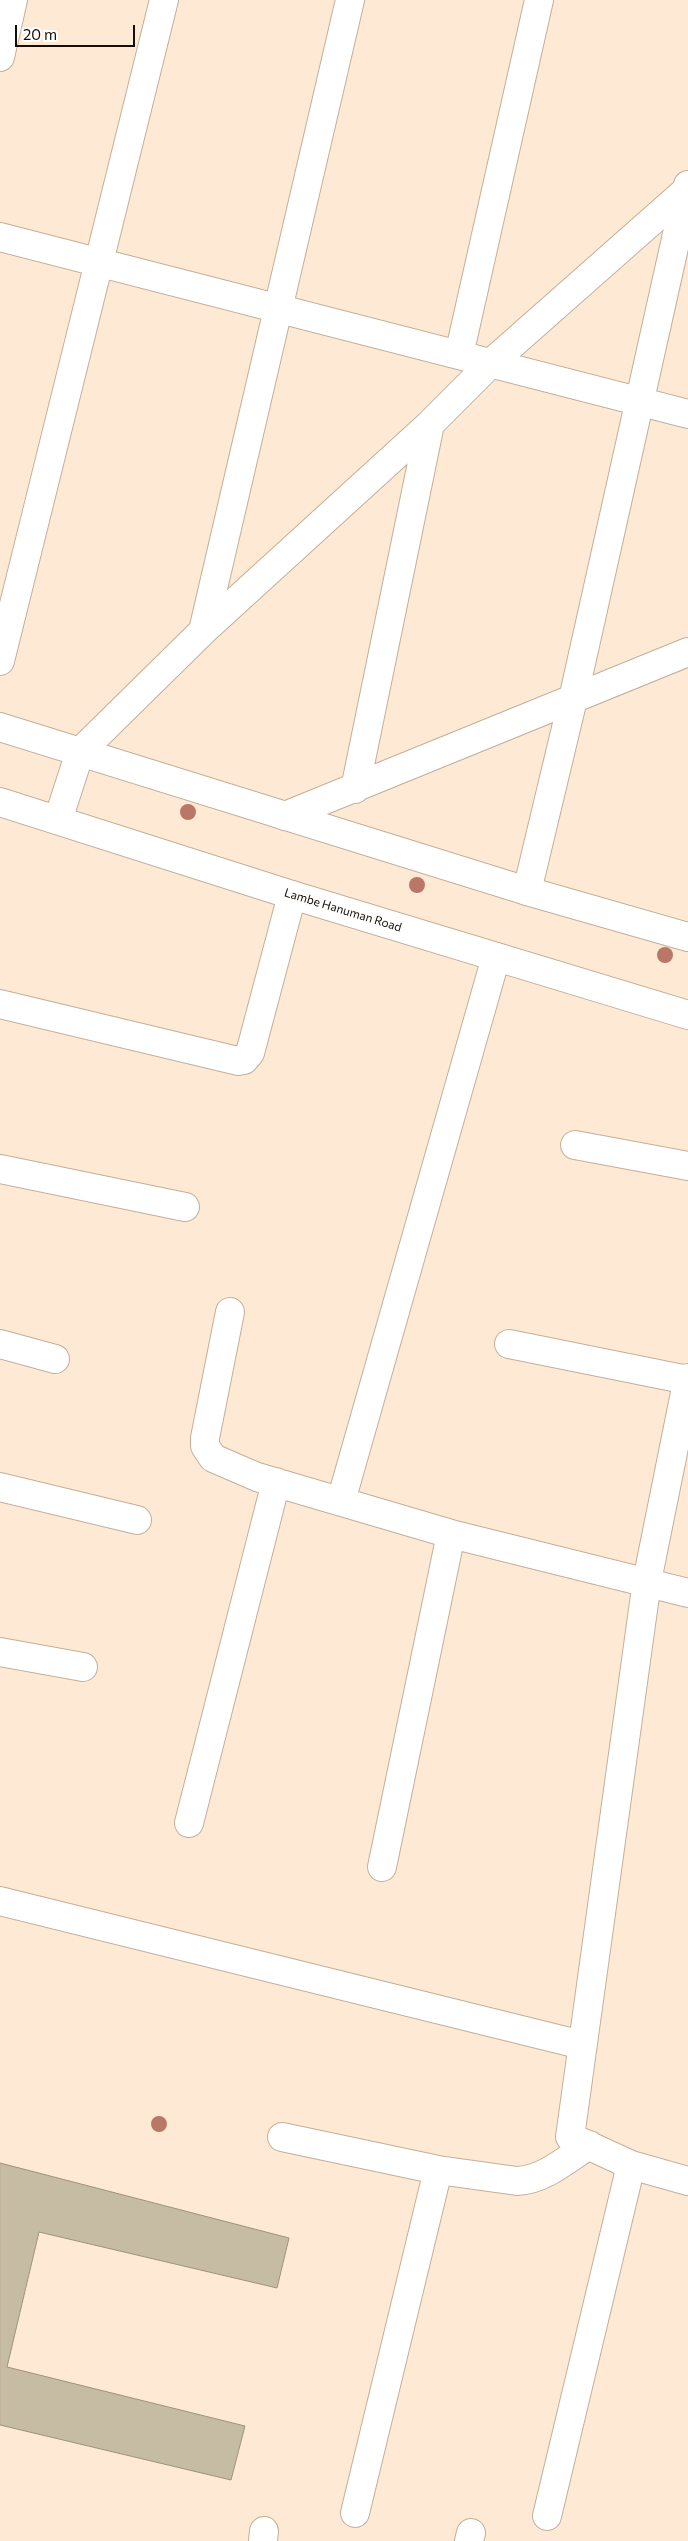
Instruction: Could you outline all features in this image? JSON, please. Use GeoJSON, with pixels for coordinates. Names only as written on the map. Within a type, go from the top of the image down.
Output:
{"type":"FeatureCollection","features":[{"type":"Feature","properties":{"kind":"street"},"geometry":{"type":"LineString","coordinates":[[0,57],[13,0]]}},
{"type":"Feature","properties":{"kind":"street"},"geometry":{"type":"LineString","coordinates":[[0,661],[164,0]]}},
{"type":"Feature","properties":{"kind":"street"},"geometry":{"type":"LineString","coordinates":[[202,631],[276,308],[350,0]]}},
{"type":"Feature","properties":{"kind":"street"},"geometry":{"type":"LineString","coordinates":[[459,355],[539,0]]}},
{"type":"Feature","properties":{"kind":"street"},"geometry":{"type":"LineString","coordinates":[[58,820],[80,752],[202,631],[430,424],[491,363],[687,188]]}},
{"type":"Feature","properties":{"kind":"street"},"geometry":{"type":"LineString","coordinates":[[527,890],[573,699],[687,188]]}},
{"type":"Feature","properties":{"kind":"street"},"geometry":{"type":"LineString","coordinates":[[0,237],[688,414]]}},
{"type":"Feature","properties":{"kind":"street"},"geometry":{"type":"LineString","coordinates":[[355,789],[430,424]]}},
{"type":"Feature","properties":{"kind":"street"},"geometry":{"type":"LineString","coordinates":[[285,816],[688,652]]}},
{"type":"Feature","properties":{"kind":"street"},"geometry":{"type":"LineString","coordinates":[[0,727],[527,890],[688,937]]}},
{"type":"Feature","properties":{"kind":"street","name":"Lambe Hanuman Road"},"geometry":{"type":"LineString","coordinates":[[0,802],[292,895],[688,1015]]}},
{"type":"Feature","properties":{"kind":"street"},"geometry":{"type":"LineString","coordinates":[[0,1004],[238,1061],[244,1060],[250,1054],[292,895]]}},
{"type":"Feature","properties":{"kind":"street"},"geometry":{"type":"LineString","coordinates":[[341,1501],[496,957]]}},
{"type":"Feature","properties":{"kind":"street"},"geometry":{"type":"LineString","coordinates":[[576,1145],[688,1166]]}},
{"type":"Feature","properties":{"kind":"street"},"geometry":{"type":"LineString","coordinates":[[0,1169],[185,1207]]}},
{"type":"Feature","properties":{"kind":"street"},"geometry":{"type":"LineString","coordinates":[[230,1312],[205,1446],[212,1458],[257,1477],[451,1534],[647,1581],[688,1593]]}},
{"type":"Feature","properties":{"kind":"street"},"geometry":{"type":"LineString","coordinates":[[0,1344],[55,1359]]}},
{"type":"Feature","properties":{"kind":"street"},"geometry":{"type":"LineString","coordinates":[[509,1344],[688,1379],[647,1581],[570,2137],[630,2165],[688,2181]]}},
{"type":"Feature","properties":{"kind":"street"},"geometry":{"type":"LineString","coordinates":[[189,1823],[276,1482]]}},
{"type":"Feature","properties":{"kind":"street"},"geometry":{"type":"LineString","coordinates":[[0,1487],[136,1520]]}},
{"type":"Feature","properties":{"kind":"street"},"geometry":{"type":"LineString","coordinates":[[382,1867],[451,1534]]}},
{"type":"Feature","properties":{"kind":"street"},"geometry":{"type":"LineString","coordinates":[[0,1652],[83,1667]]}},
{"type":"Feature","properties":{"kind":"street"},"geometry":{"type":"LineString","coordinates":[[0,1901],[582,2045]]}},
{"type":"Feature","properties":{"kind":"street"},"geometry":{"type":"LineString","coordinates":[[282,2137],[438,2170],[517,2181],[529,2180],[589,2145]]}},
{"type":"Feature","properties":{"kind":"street"},"geometry":{"type":"LineString","coordinates":[[547,2516],[630,2165]]}},
{"type":"Feature","properties":{"kind":"street"},"geometry":{"type":"LineString","coordinates":[[355,2513],[438,2170]]}},
{"type":"Feature","properties":{"kind":"building"},"geometry":{"type":"Polygon","coordinates":[[[0,2163],[289,2238],[277,2288],[39,2232],[7,2367],[245,2426],[231,2480],[0,2425],[0,2163]]]}}]}
